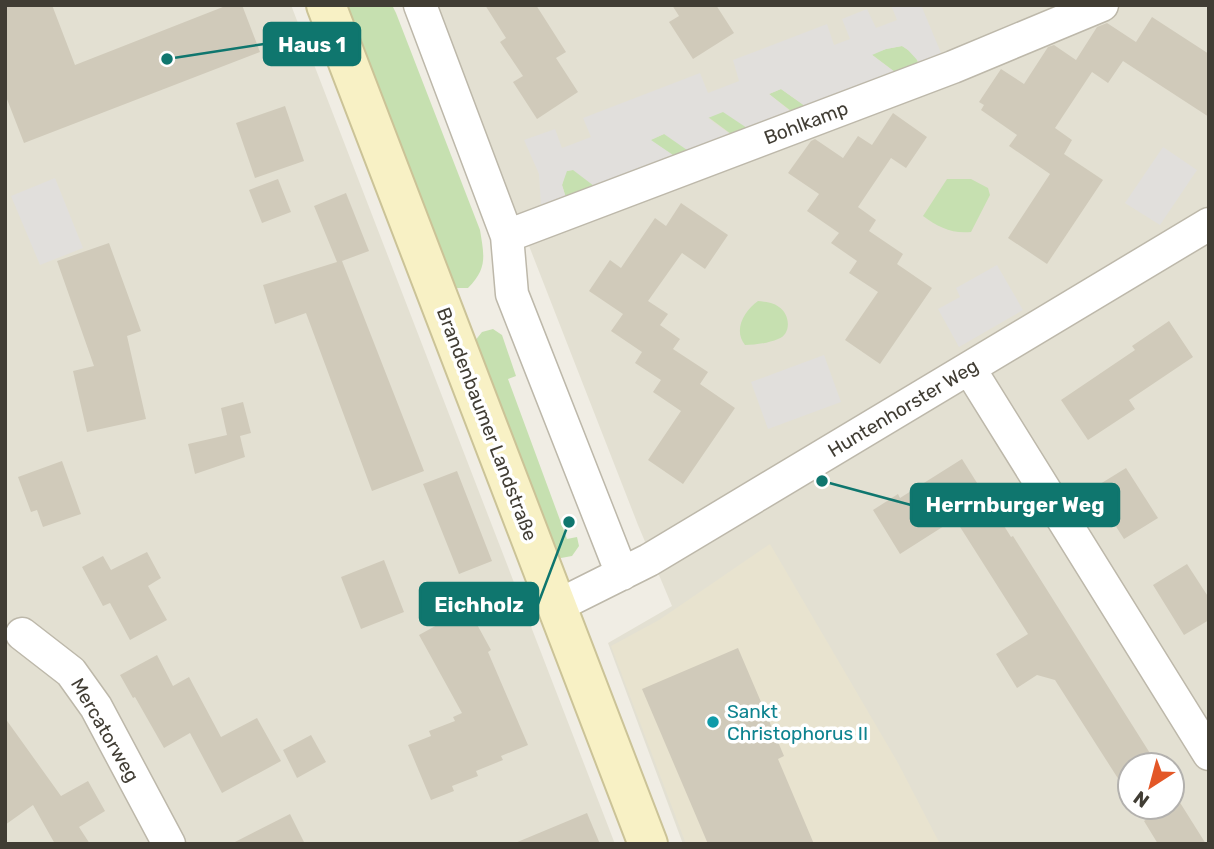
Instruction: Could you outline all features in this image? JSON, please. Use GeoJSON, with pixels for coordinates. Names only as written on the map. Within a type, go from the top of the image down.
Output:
{"type":"FeatureCollection","features":[{"type":"Feature","properties":{"kind":"main road","name":"Brandenbaumer Landstraße"},"geometry":{"type":"LineString","coordinates":[[326,5],[648,844]]}},
{"type":"Feature","properties":{"kind":"street"},"geometry":{"type":"LineString","coordinates":[[420,5],[507,236],[512,294],[622,574]]}},
{"type":"Feature","properties":{"kind":"street","name":"Bohlkamp"},"geometry":{"type":"LineString","coordinates":[[507,236],[953,67],[1102,5]]}},
{"type":"Feature","properties":{"kind":"street","name":"Huntenhorster Weg"},"geometry":{"type":"LineString","coordinates":[[557,606],[622,574],[719,519],[1209,224]]}},
{"type":"Feature","properties":{"kind":"street"},"geometry":{"type":"LineString","coordinates":[[970,368],[1209,754]]}},
{"type":"Feature","properties":{"kind":"street","name":"Mercatorweg"},"geometry":{"type":"LineString","coordinates":[[22,634],[71,671],[96,707],[169,844]]}},
{"type":"Feature","properties":{"kind":"shaded area"},"geometry":{"type":"Polygon","coordinates":[[[5,5],[291,5],[615,844],[5,844],[5,5]]]}},
{"type":"Feature","properties":{"kind":"shaded area"},"geometry":{"type":"Polygon","coordinates":[[[435,5],[1209,5],[1209,844],[683,844],[608,643],[672,606],[435,5]]]}},
{"type":"Feature","properties":{"kind":"shaded area"},"geometry":{"type":"Polygon","coordinates":[[[891,5],[921,5],[944,60],[918,67],[919,62],[902,46],[886,49],[872,55],[896,73],[805,106],[781,89],[769,94],[791,112],[747,128],[723,112],[708,118],[731,135],[687,150],[664,134],[651,140],[673,155],[594,186],[573,170],[567,171],[562,185],[566,198],[541,206],[539,174],[524,140],[555,129],[562,148],[591,137],[583,118],[700,73],[708,93],[739,81],[733,60],[827,24],[834,45],[850,39],[842,19],[867,9],[876,28],[897,20],[891,5]]]}},
{"type":"Feature","properties":{"kind":"shaded area"},"geometry":{"type":"Polygon","coordinates":[[[1163,147],[1197,170],[1160,225],[1125,203],[1163,147]]]}},
{"type":"Feature","properties":{"kind":"shaded area"},"geometry":{"type":"Polygon","coordinates":[[[55,178],[83,248],[40,265],[11,196],[55,178]]]}},
{"type":"Feature","properties":{"kind":"shaded area"},"geometry":{"type":"Polygon","coordinates":[[[997,265],[1023,310],[959,347],[938,309],[960,297],[956,288],[997,265]]]}},
{"type":"Feature","properties":{"kind":"shaded area"},"geometry":{"type":"Polygon","coordinates":[[[824,355],[841,402],[768,429],[751,382],[824,355]]]}},
{"type":"Feature","properties":{"kind":"shaded area"},"geometry":{"type":"Polygon","coordinates":[[[770,544],[898,763],[940,844],[686,844],[611,646],[659,620],[770,544]]]}},
{"type":"Feature","properties":{"kind":"green space"},"geometry":{"type":"Polygon","coordinates":[[[340,5],[392,5],[396,13],[480,230],[482,267],[468,288],[451,288],[340,5]]]}},
{"type":"Feature","properties":{"kind":"green space"},"geometry":{"type":"Polygon","coordinates":[[[902,46],[915,57],[918,67],[566,198],[562,185],[566,171],[672,155],[650,140],[664,134],[731,134],[708,117],[723,111],[791,111],[769,94],[781,89],[805,106],[895,72],[871,54],[902,46]]]}},
{"type":"Feature","properties":{"kind":"green space"},"geometry":{"type":"Polygon","coordinates":[[[947,179],[971,179],[988,188],[990,195],[971,232],[946,229],[923,216],[947,179]]]}},
{"type":"Feature","properties":{"kind":"green space"},"geometry":{"type":"Polygon","coordinates":[[[758,301],[769,302],[783,310],[788,324],[786,333],[762,344],[745,345],[740,327],[748,310],[758,301]]]}},
{"type":"Feature","properties":{"kind":"green space"},"geometry":{"type":"Polygon","coordinates":[[[493,329],[502,335],[516,376],[508,379],[567,539],[577,537],[579,546],[572,556],[561,558],[553,555],[474,342],[482,332],[493,329]]]}},
{"type":"Feature","properties":{"kind":"building"},"geometry":{"type":"Polygon","coordinates":[[[5,5],[52,5],[75,65],[228,5],[242,5],[260,52],[24,143],[5,94],[5,5]]]}},
{"type":"Feature","properties":{"kind":"building"},"geometry":{"type":"Polygon","coordinates":[[[485,5],[536,5],[566,52],[556,58],[578,92],[537,119],[513,82],[523,76],[500,42],[506,38],[485,5]]]}},
{"type":"Feature","properties":{"kind":"building"},"geometry":{"type":"Polygon","coordinates":[[[672,5],[716,5],[734,33],[693,59],[669,22],[679,16],[672,5]]]}},
{"type":"Feature","properties":{"kind":"building"},"geometry":{"type":"Polygon","coordinates":[[[1152,17],[1209,54],[1209,117],[1123,61],[1108,83],[1092,72],[1055,128],[1072,140],[1064,154],[1103,180],[1047,264],[1008,238],[1050,174],[1009,146],[1017,135],[981,110],[984,105],[979,102],[1001,69],[1024,84],[1048,47],[1054,45],[1076,60],[1097,27],[1107,23],[1136,42],[1152,17]]]}},
{"type":"Feature","properties":{"kind":"building"},"geometry":{"type":"Polygon","coordinates":[[[285,106],[304,161],[255,178],[236,123],[285,106]]]}},
{"type":"Feature","properties":{"kind":"building"},"geometry":{"type":"Polygon","coordinates":[[[893,113],[927,137],[906,168],[891,158],[858,207],[876,220],[869,231],[903,254],[897,264],[932,288],[880,364],[845,340],[878,292],[849,273],[857,261],[831,243],[839,233],[807,211],[819,194],[788,173],[815,139],[843,158],[858,136],[872,145],[893,113]]]}},
{"type":"Feature","properties":{"kind":"building"},"geometry":{"type":"Polygon","coordinates":[[[278,179],[291,212],[262,223],[249,190],[278,179]]]}},
{"type":"Feature","properties":{"kind":"building"},"geometry":{"type":"Polygon","coordinates":[[[346,193],[369,251],[342,261],[424,471],[372,491],[306,313],[275,324],[263,285],[337,262],[314,206],[346,193]]]}},
{"type":"Feature","properties":{"kind":"building"},"geometry":{"type":"Polygon","coordinates":[[[681,203],[728,235],[705,269],[682,253],[648,301],[668,314],[660,325],[680,339],[673,349],[708,372],[700,384],[735,408],[683,484],[648,460],[681,411],[653,392],[661,380],[635,363],[642,352],[611,331],[623,314],[589,291],[610,260],[621,268],[655,218],[666,226],[681,203]]]}},
{"type":"Feature","properties":{"kind":"building"},"geometry":{"type":"Polygon","coordinates":[[[109,243],[141,331],[127,336],[146,419],[87,432],[73,371],[94,366],[57,261],[109,243]]]}},
{"type":"Feature","properties":{"kind":"building"},"geometry":{"type":"Polygon","coordinates":[[[1169,321],[1193,357],[1129,400],[1135,409],[1088,440],[1061,400],[1135,350],[1132,346],[1169,321]]]}},
{"type":"Feature","properties":{"kind":"building"},"geometry":{"type":"Polygon","coordinates":[[[243,402],[251,433],[240,436],[245,457],[195,474],[188,444],[227,435],[221,408],[243,402]]]}},
{"type":"Feature","properties":{"kind":"building"},"geometry":{"type":"Polygon","coordinates":[[[962,459],[1149,751],[1116,751],[1116,775],[1055,680],[1037,675],[1017,688],[996,654],[1028,634],[955,519],[900,554],[873,510],[898,494],[900,498],[962,459]]]}},
{"type":"Feature","properties":{"kind":"building"},"geometry":{"type":"Polygon","coordinates":[[[62,461],[81,514],[43,527],[37,510],[31,512],[18,477],[62,461]]]}},
{"type":"Feature","properties":{"kind":"building"},"geometry":{"type":"Polygon","coordinates":[[[1126,468],[1158,518],[1124,539],[1092,489],[1126,468]]]}},
{"type":"Feature","properties":{"kind":"building"},"geometry":{"type":"Polygon","coordinates":[[[457,471],[492,561],[459,574],[423,484],[457,471]]]}},
{"type":"Feature","properties":{"kind":"building"},"geometry":{"type":"Polygon","coordinates":[[[147,552],[161,578],[148,586],[167,620],[130,640],[110,603],[103,606],[82,567],[103,556],[111,570],[147,552]]]}},
{"type":"Feature","properties":{"kind":"building"},"geometry":{"type":"Polygon","coordinates":[[[384,560],[404,612],[361,629],[341,577],[384,560]]]}},
{"type":"Feature","properties":{"kind":"building"},"geometry":{"type":"Polygon","coordinates":[[[1187,564],[1209,598],[1209,620],[1184,635],[1153,585],[1187,564]]]}},
{"type":"Feature","properties":{"kind":"building"},"geometry":{"type":"Polygon","coordinates":[[[468,608],[491,650],[488,652],[528,745],[501,756],[503,760],[476,771],[478,776],[452,786],[454,791],[431,800],[408,745],[431,736],[429,731],[455,721],[453,717],[462,713],[419,635],[468,608]]]}},
{"type":"Feature","properties":{"kind":"building","name":"Sankt Christophorus II"},"geometry":{"type":"Polygon","coordinates":[[[738,648],[784,756],[778,759],[814,844],[708,844],[642,689],[738,648]]]}},
{"type":"Feature","properties":{"kind":"building"},"geometry":{"type":"Polygon","coordinates":[[[157,655],[173,686],[189,677],[221,737],[257,718],[281,761],[222,793],[190,733],[164,748],[120,675],[157,655]]]}},
{"type":"Feature","properties":{"kind":"building"},"geometry":{"type":"Polygon","coordinates":[[[5,718],[61,796],[88,781],[105,811],[79,827],[90,844],[55,844],[33,805],[5,825],[5,718]]]}},
{"type":"Feature","properties":{"kind":"building"},"geometry":{"type":"Polygon","coordinates":[[[311,735],[326,762],[297,778],[283,750],[311,735]]]}},
{"type":"Feature","properties":{"kind":"building"},"geometry":{"type":"Polygon","coordinates":[[[1186,812],[1206,844],[1158,844],[1144,821],[1186,821],[1186,812]]]}},
{"type":"Feature","properties":{"kind":"building"},"geometry":{"type":"Polygon","coordinates":[[[587,813],[600,844],[515,844],[515,843],[587,813]]]}},
{"type":"Feature","properties":{"kind":"building"},"geometry":{"type":"Polygon","coordinates":[[[290,814],[305,844],[231,844],[290,814]]]}},
{"type":"Feature","properties":{"kind":"place","name":"Haus 1"},"geometry":{"type":"Point","coordinates":[167,59]}},
{"type":"Feature","properties":{"kind":"place","name":"Herrnburger Weg"},"geometry":{"type":"Point","coordinates":[822,481]}},
{"type":"Feature","properties":{"kind":"place","name":"Eichholz"},"geometry":{"type":"Point","coordinates":[569,522]}},
{"type":"Feature","properties":{"kind":"place","name":"Sankt Christophorus II"},"geometry":{"type":"Point","coordinates":[713,722]}}]}
